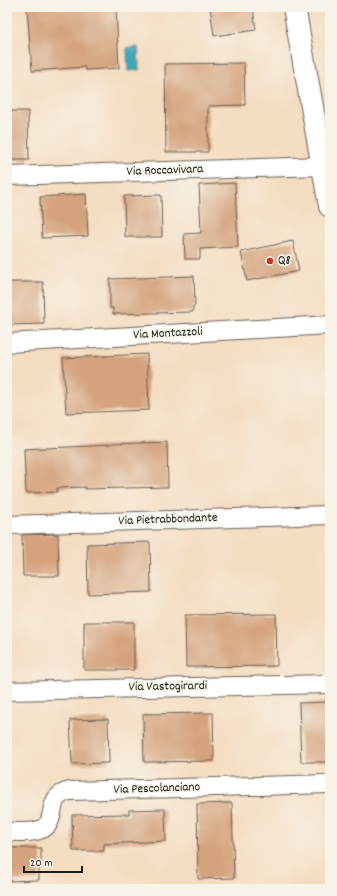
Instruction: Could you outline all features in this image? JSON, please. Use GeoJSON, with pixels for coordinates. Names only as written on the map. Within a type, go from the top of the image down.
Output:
{"type":"FeatureCollection","features":[{"type":"Feature","properties":{"kind":"street"},"geometry":{"type":"LineString","coordinates":[[294,7],[330,206]]}},
{"type":"Feature","properties":{"kind":"street","name":"Via Roccavivara"},"geometry":{"type":"LineString","coordinates":[[7,176],[323,166]]}},
{"type":"Feature","properties":{"kind":"street","name":"Via Montazzoli"},"geometry":{"type":"LineString","coordinates":[[7,343],[330,325]]}},
{"type":"Feature","properties":{"kind":"street","name":"Via Pietrabbondante"},"geometry":{"type":"LineString","coordinates":[[7,525],[330,515]]}},
{"type":"Feature","properties":{"kind":"street","name":"Via Vastogirardi"},"geometry":{"type":"LineString","coordinates":[[7,691],[330,684]]}},
{"type":"Feature","properties":{"kind":"street","name":"Via Pescolanciano"},"geometry":{"type":"LineString","coordinates":[[7,832],[42,829],[49,822],[52,807],[57,798],[70,791],[330,784]]}},
{"type":"Feature","properties":{"kind":"water"},"geometry":{"type":"Polygon","coordinates":[[[138,47],[139,70],[128,71],[127,48],[138,47]]]}},
{"type":"Feature","properties":{"kind":"building"},"geometry":{"type":"Polygon","coordinates":[[[27,7],[116,7],[119,68],[85,70],[85,67],[32,71],[27,7]]]}},
{"type":"Feature","properties":{"kind":"building"},"geometry":{"type":"Polygon","coordinates":[[[210,7],[253,7],[256,30],[214,36],[210,7]]]}},
{"type":"Feature","properties":{"kind":"building"},"geometry":{"type":"Polygon","coordinates":[[[244,63],[245,105],[208,106],[208,152],[166,152],[165,64],[244,63]]]}},
{"type":"Feature","properties":{"kind":"building"},"geometry":{"type":"Polygon","coordinates":[[[7,111],[28,111],[29,160],[7,160],[7,111]]]}},
{"type":"Feature","properties":{"kind":"building"},"geometry":{"type":"Polygon","coordinates":[[[235,183],[238,247],[200,249],[200,259],[185,259],[184,234],[201,233],[199,185],[235,183]]]}},
{"type":"Feature","properties":{"kind":"building"},"geometry":{"type":"Polygon","coordinates":[[[86,194],[88,236],[42,238],[40,197],[86,194]]]}},
{"type":"Feature","properties":{"kind":"building"},"geometry":{"type":"Polygon","coordinates":[[[161,195],[162,237],[125,237],[124,196],[161,195]]]}},
{"type":"Feature","properties":{"kind":"building","name":"Q8"},"geometry":{"type":"Polygon","coordinates":[[[293,241],[299,271],[247,281],[241,252],[293,241]]]}},
{"type":"Feature","properties":{"kind":"building"},"geometry":{"type":"Polygon","coordinates":[[[194,276],[195,306],[193,306],[193,312],[113,314],[113,308],[110,308],[110,279],[194,276]]]}},
{"type":"Feature","properties":{"kind":"building"},"geometry":{"type":"Polygon","coordinates":[[[7,282],[43,282],[44,324],[7,325],[7,282]]]}},
{"type":"Feature","properties":{"kind":"building"},"geometry":{"type":"Polygon","coordinates":[[[147,354],[149,410],[66,413],[63,358],[147,354]]]}},
{"type":"Feature","properties":{"kind":"building"},"geometry":{"type":"Polygon","coordinates":[[[167,442],[168,487],[85,489],[85,487],[57,488],[57,492],[26,493],[24,449],[167,442]]]}},
{"type":"Feature","properties":{"kind":"building"},"geometry":{"type":"Polygon","coordinates":[[[58,534],[59,576],[23,576],[22,535],[58,534]]]}},
{"type":"Feature","properties":{"kind":"building"},"geometry":{"type":"Polygon","coordinates":[[[150,542],[151,592],[88,594],[87,544],[150,542]]]}},
{"type":"Feature","properties":{"kind":"building"},"geometry":{"type":"Polygon","coordinates":[[[276,614],[277,666],[186,667],[185,615],[276,614]]]}},
{"type":"Feature","properties":{"kind":"building"},"geometry":{"type":"Polygon","coordinates":[[[84,622],[134,622],[134,670],[84,670],[84,622]]]}},
{"type":"Feature","properties":{"kind":"building"},"geometry":{"type":"Polygon","coordinates":[[[330,702],[330,762],[301,762],[299,703],[330,702]]]}},
{"type":"Feature","properties":{"kind":"building"},"geometry":{"type":"Polygon","coordinates":[[[213,713],[214,761],[144,762],[143,714],[213,713]]]}},
{"type":"Feature","properties":{"kind":"building"},"geometry":{"type":"Polygon","coordinates":[[[108,719],[109,763],[72,764],[70,720],[108,719]]]}},
{"type":"Feature","properties":{"kind":"building"},"geometry":{"type":"Polygon","coordinates":[[[232,803],[234,878],[198,879],[197,804],[232,803]]]}},
{"type":"Feature","properties":{"kind":"building"},"geometry":{"type":"Polygon","coordinates":[[[165,809],[166,841],[104,844],[104,851],[73,851],[72,815],[129,814],[129,810],[165,809]]]}},
{"type":"Feature","properties":{"kind":"building"},"geometry":{"type":"Polygon","coordinates":[[[7,848],[41,848],[39,880],[7,881],[7,848]]]}},
{"type":"Feature","properties":{"kind":"place","name":"Q8"},"geometry":{"type":"Point","coordinates":[270,261]}}]}
